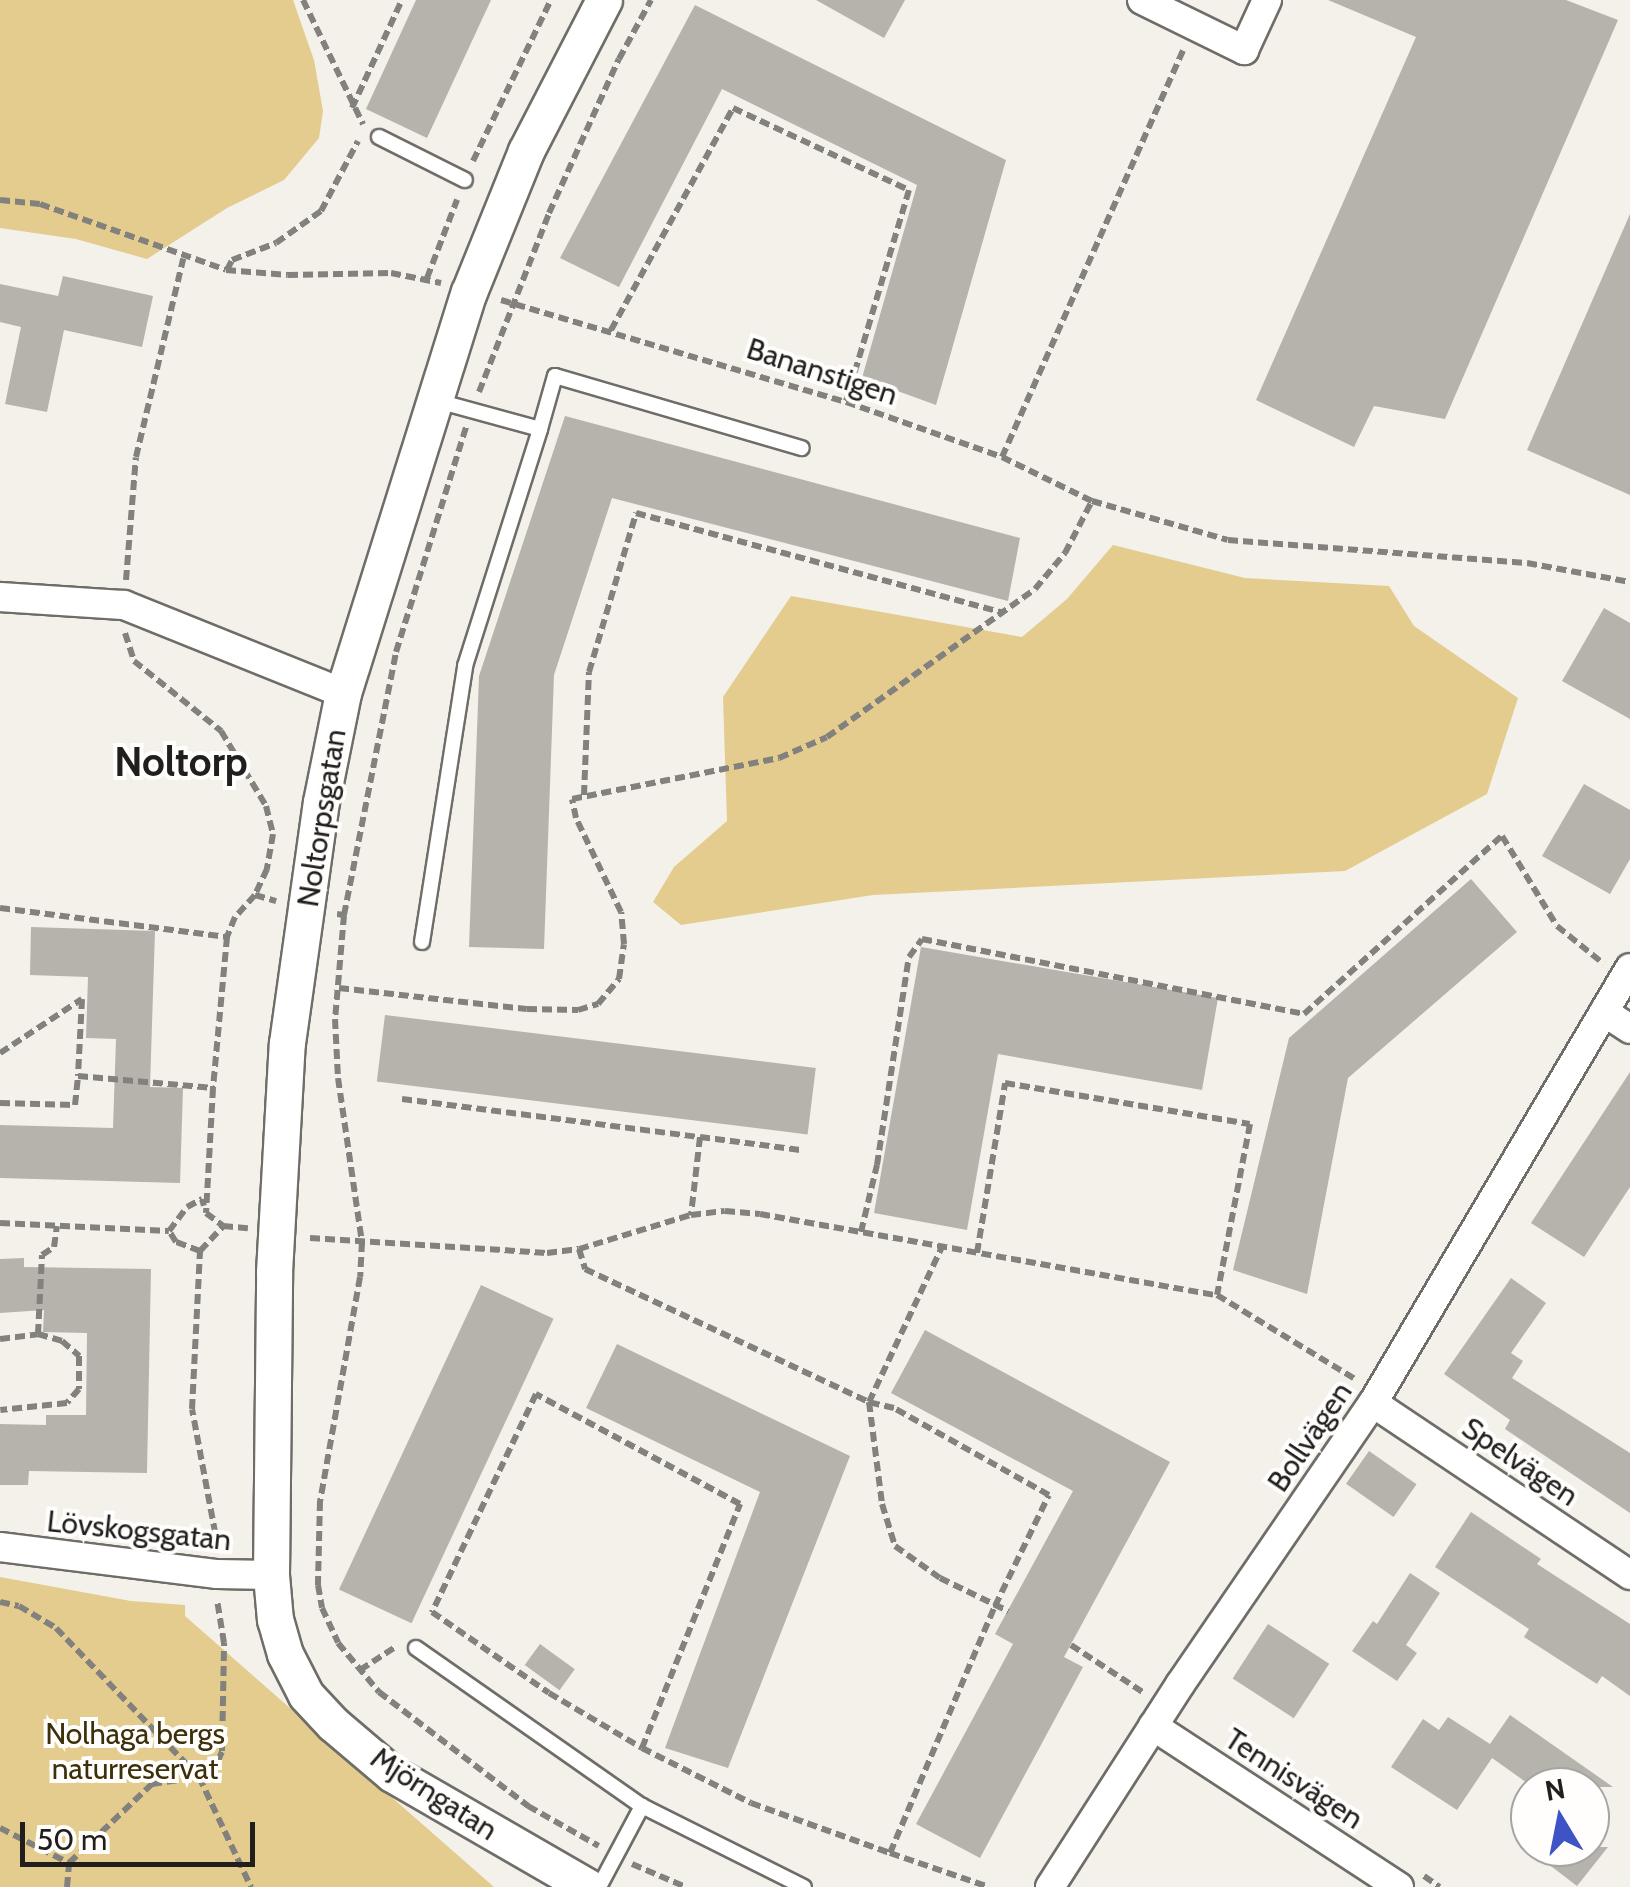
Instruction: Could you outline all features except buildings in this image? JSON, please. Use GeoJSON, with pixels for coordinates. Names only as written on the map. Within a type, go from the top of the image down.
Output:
{"type":"FeatureCollection","features":[{"type":"Feature","properties":{"kind":"street","name":"Noltorpsgatan"},"geometry":{"type":"LineString","coordinates":[[298,1680],[275,1620],[272,1575],[280,1154],[288,1043],[321,802],[343,693],[469,292],[526,150],[604,0]]}},
{"type":"Feature","properties":{"kind":"street"},"geometry":{"type":"LineString","coordinates":[[1142,0],[1244,50],[1266,0]]}},
{"type":"Feature","properties":{"kind":"street"},"geometry":{"type":"LineString","coordinates":[[0,597],[124,605],[343,693]]}},
{"type":"Feature","properties":{"kind":"street","name":"Bollvägen"},"geometry":{"type":"LineString","coordinates":[[1050,1887],[1153,1726],[1376,1399],[1628,972]]}},
{"type":"Feature","properties":{"kind":"street"},"geometry":{"type":"LineString","coordinates":[[1604,1012],[1630,1029]]}},
{"type":"Feature","properties":{"kind":"street","name":"Spelvägen"},"geometry":{"type":"LineString","coordinates":[[1376,1399],[1630,1575]]}},
{"type":"Feature","properties":{"kind":"street","name":"Lövskogsgatan"},"geometry":{"type":"LineString","coordinates":[[0,1547],[217,1574],[272,1575]]}},
{"type":"Feature","properties":{"kind":"street","name":"Mjörngatan"},"geometry":{"type":"LineString","coordinates":[[298,1680],[333,1724],[392,1774],[588,1887]]}},
{"type":"Feature","properties":{"kind":"street","name":"Tennisvägen"},"geometry":{"type":"LineString","coordinates":[[1153,1726],[1399,1887]]}},
{"type":"Feature","properties":{"kind":"lane"},"geometry":{"type":"LineString","coordinates":[[379,138],[464,180]]}},
{"type":"Feature","properties":{"kind":"lane"},"geometry":{"type":"LineString","coordinates":[[422,942],[465,666],[554,376],[802,448]]}},
{"type":"Feature","properties":{"kind":"lane"},"geometry":{"type":"LineString","coordinates":[[434,400],[540,429]]}},
{"type":"Feature","properties":{"kind":"lane"},"geometry":{"type":"LineString","coordinates":[[416,1648],[642,1806],[804,1887]]}},
{"type":"Feature","properties":{"kind":"lane"},"geometry":{"type":"LineString","coordinates":[[599,1887],[642,1806]]}},
{"type":"Feature","properties":{"kind":"path"},"geometry":{"type":"LineString","coordinates":[[226,270],[232,260],[276,243],[321,211],[365,126],[352,108],[303,0]]}},
{"type":"Feature","properties":{"kind":"path"},"geometry":{"type":"LineString","coordinates":[[352,108],[402,0]]}},
{"type":"Feature","properties":{"kind":"path"},"geometry":{"type":"LineString","coordinates":[[426,278],[464,180],[550,0]]}},
{"type":"Feature","properties":{"kind":"path"},"geometry":{"type":"LineString","coordinates":[[651,0],[619,60],[471,410],[396,652],[344,916],[338,1078],[362,1242],[360,1277],[320,1500],[318,1585],[322,1608],[338,1643],[380,1692],[528,1806],[616,1855],[686,1887]]}},
{"type":"Feature","properties":{"kind":"path"},"geometry":{"type":"LineString","coordinates":[[1002,457],[1194,26]]}},
{"type":"Feature","properties":{"kind":"path"},"geometry":{"type":"LineString","coordinates":[[611,330],[733,108],[909,190],[846,402]]}},
{"type":"Feature","properties":{"kind":"path","name":"Bananstigen"},"geometry":{"type":"LineString","coordinates":[[0,200],[40,204],[183,258],[226,270],[288,275],[391,273],[426,278],[846,402],[1002,457],[1092,501],[1228,540],[1527,564],[1630,582]]}},
{"type":"Feature","properties":{"kind":"path"},"geometry":{"type":"LineString","coordinates":[[183,258],[136,458],[124,605],[125,644],[134,661],[221,731],[266,806],[273,834],[267,869],[256,895],[235,917],[227,937],[206,1213]]}},
{"type":"Feature","properties":{"kind":"path"},"geometry":{"type":"LineString","coordinates":[[339,988],[527,1009],[578,1010],[598,1004],[619,979],[624,944],[621,912],[576,818],[572,799],[779,758],[827,737],[896,692],[1034,589],[1065,552],[1092,501]]}},
{"type":"Feature","properties":{"kind":"path"},"geometry":{"type":"LineString","coordinates":[[584,795],[590,672],[636,514],[1004,613]]}},
{"type":"Feature","properties":{"kind":"path"},"geometry":{"type":"LineString","coordinates":[[862,1232],[910,957],[922,939],[1304,1014],[1502,836],[1557,926],[1628,972]]}},
{"type":"Feature","properties":{"kind":"path"},"geometry":{"type":"LineString","coordinates":[[256,895],[344,916]]}},
{"type":"Feature","properties":{"kind":"path"},"geometry":{"type":"LineString","coordinates":[[0,908],[227,937]]}},
{"type":"Feature","properties":{"kind":"path"},"geometry":{"type":"LineString","coordinates":[[0,1053],[82,999],[75,1105],[0,1103]]}},
{"type":"Feature","properties":{"kind":"path"},"geometry":{"type":"LineString","coordinates":[[78,1076],[213,1088]]}},
{"type":"Feature","properties":{"kind":"path"},"geometry":{"type":"LineString","coordinates":[[977,1254],[1005,1083],[1250,1124],[1217,1295]]}},
{"type":"Feature","properties":{"kind":"path"},"geometry":{"type":"LineString","coordinates":[[402,1099],[800,1150]]}},
{"type":"Feature","properties":{"kind":"path"},"geometry":{"type":"LineString","coordinates":[[691,1215],[700,1137]]}},
{"type":"Feature","properties":{"kind":"path"},"geometry":{"type":"LineString","coordinates":[[169,1231],[186,1206],[202,1199],[206,1213],[223,1226],[250,1228]]}},
{"type":"Feature","properties":{"kind":"path"},"geometry":{"type":"LineString","coordinates":[[310,1238],[547,1254],[579,1250],[691,1215],[725,1211],[760,1214],[1217,1295],[1376,1399]]}},
{"type":"Feature","properties":{"kind":"path"},"geometry":{"type":"LineString","coordinates":[[0,1223],[169,1231]]}},
{"type":"Feature","properties":{"kind":"path"},"geometry":{"type":"LineString","coordinates":[[38,1334],[42,1256],[54,1247],[57,1226]]}},
{"type":"Feature","properties":{"kind":"path"},"geometry":{"type":"LineString","coordinates":[[67,1887],[69,1863],[152,1784],[212,1775],[222,1751],[224,1644],[217,1574],[219,1539],[194,1440],[192,1410],[200,1251],[223,1226]]}},
{"type":"Feature","properties":{"kind":"path"},"geometry":{"type":"LineString","coordinates":[[169,1231],[176,1242],[200,1251]]}},
{"type":"Feature","properties":{"kind":"path"},"geometry":{"type":"LineString","coordinates":[[942,1247],[869,1402],[882,1504],[895,1546],[912,1562],[1008,1610]]}},
{"type":"Feature","properties":{"kind":"path"},"geometry":{"type":"LineString","coordinates":[[579,1250],[585,1269],[869,1402],[894,1408],[1048,1495],[995,1606],[890,1853]]}},
{"type":"Feature","properties":{"kind":"path"},"geometry":{"type":"LineString","coordinates":[[0,1338],[38,1334],[62,1340],[79,1356],[79,1389],[67,1403],[0,1410]]}},
{"type":"Feature","properties":{"kind":"path"},"geometry":{"type":"LineString","coordinates":[[642,1748],[740,1504],[536,1394],[432,1612],[549,1693],[642,1748],[751,1802],[989,1887]]}},
{"type":"Feature","properties":{"kind":"path"},"geometry":{"type":"LineString","coordinates":[[0,1602],[19,1606],[56,1628],[199,1777],[251,1887]]}},
{"type":"Feature","properties":{"kind":"path"},"geometry":{"type":"LineString","coordinates":[[1071,1645],[1149,1696]]}},
{"type":"Feature","properties":{"kind":"path"},"geometry":{"type":"LineString","coordinates":[[0,1828],[69,1863]]}},
{"type":"Feature","properties":{"kind":"green space"},"geometry":{"type":"Polygon","coordinates":[[[0,0],[293,0],[314,60],[323,111],[319,138],[284,180],[227,208],[147,259],[76,239],[0,228],[0,0]]]}},
{"type":"Feature","properties":{"kind":"green space"},"geometry":{"type":"Polygon","coordinates":[[[1113,545],[1245,578],[1389,586],[1414,626],[1518,698],[1487,794],[1345,871],[873,895],[681,925],[653,902],[674,867],[727,821],[723,697],[791,596],[1022,637],[1067,599],[1113,545]]]}},
{"type":"Feature","properties":{"kind":"green space","name":"Nolhaga bergs naturreservat"},"geometry":{"type":"Polygon","coordinates":[[[0,1577],[131,1601],[185,1605],[185,1616],[494,1887],[0,1887],[0,1577]]]}},
{"type":"Feature","properties":{"kind":"district","name":"Noltorp"},"geometry":{"type":"Point","coordinates":[181,762]}}]}
